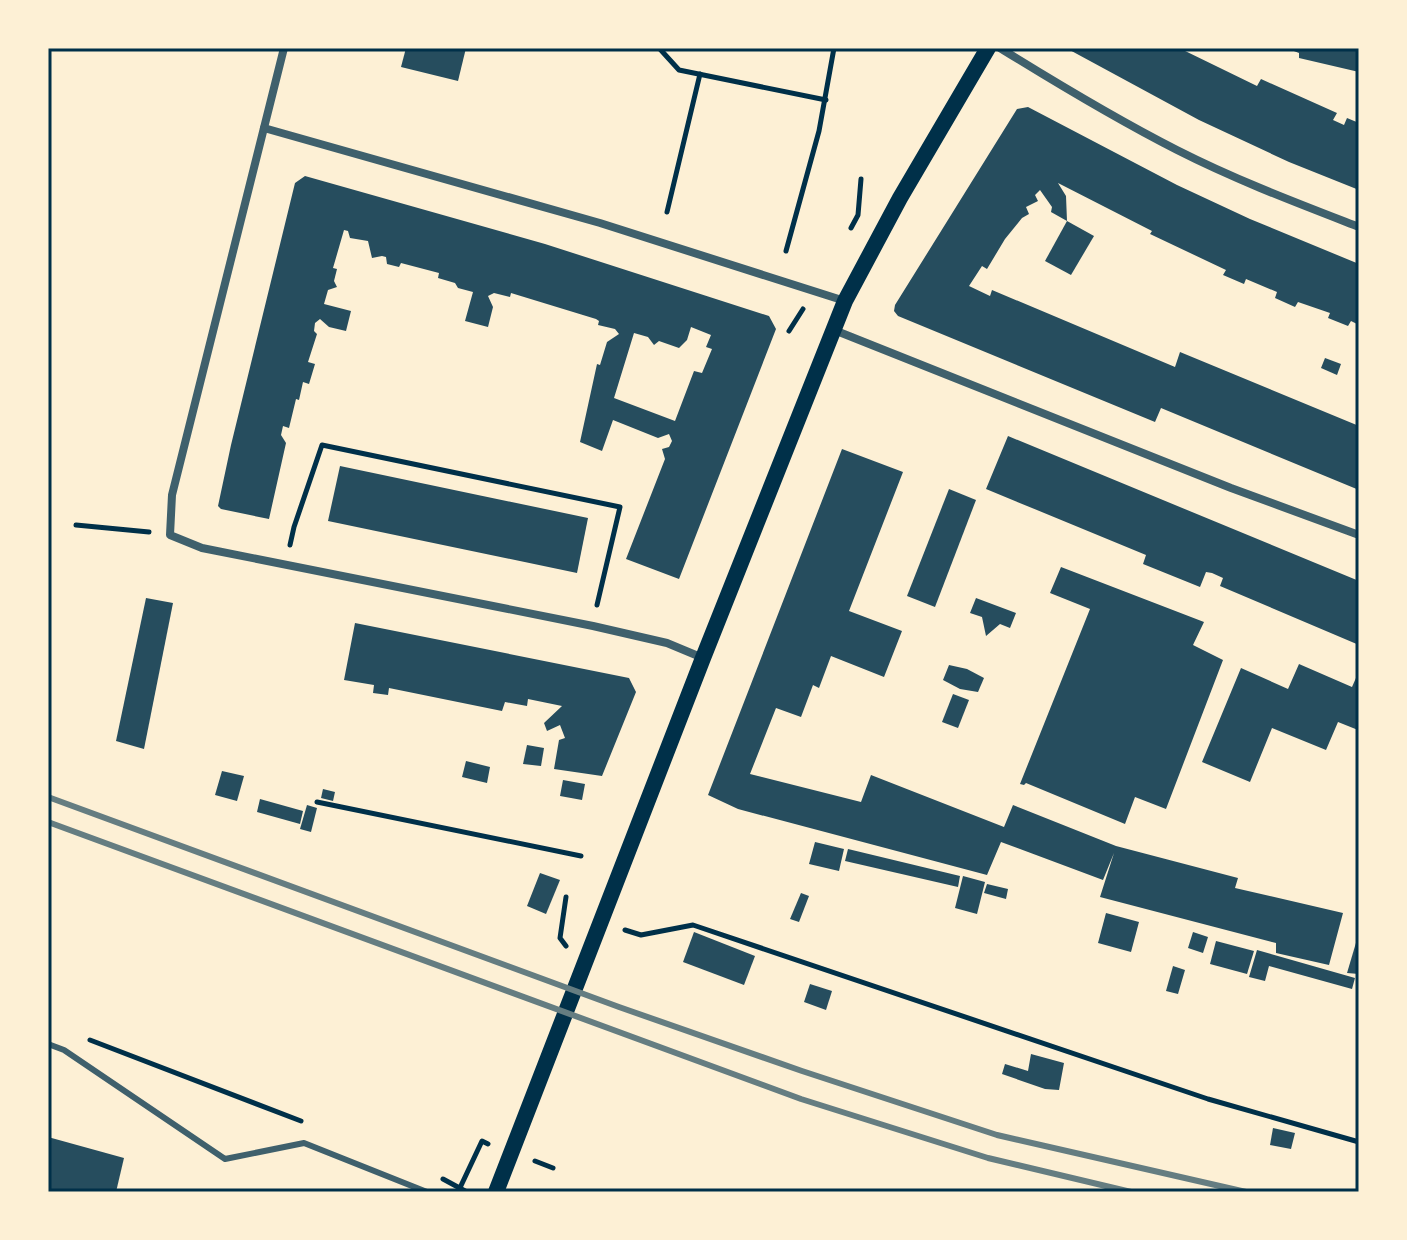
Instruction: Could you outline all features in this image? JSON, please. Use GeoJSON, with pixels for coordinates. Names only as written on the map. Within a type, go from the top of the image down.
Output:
{"type":"FeatureCollection","features":[{"type":"Feature","properties":{"kind":"main road"},"geometry":{"type":"LineString","coordinates":[[496,1192],[845,301],[900,198],[988,48]]}},
{"type":"Feature","properties":{"kind":"street"},"geometry":{"type":"LineString","coordinates":[[284,48],[172,495],[170,535],[202,548],[667,643],[703,658]]}},
{"type":"Feature","properties":{"kind":"street"},"geometry":{"type":"LineString","coordinates":[[1000,48],[1177,150],[1265,191],[1359,227]]}},
{"type":"Feature","properties":{"kind":"street"},"geometry":{"type":"LineString","coordinates":[[264,128],[600,223],[845,301]]}},
{"type":"Feature","properties":{"kind":"street"},"geometry":{"type":"LineString","coordinates":[[834,330],[1231,488],[1359,535]]}},
{"type":"Feature","properties":{"kind":"lane"},"geometry":{"type":"LineString","coordinates":[[48,1044],[64,1050],[225,1159],[304,1143],[427,1192]]}},
{"type":"Feature","properties":{"kind":"path"},"geometry":{"type":"LineString","coordinates":[[659,48],[679,70],[826,100]]}},
{"type":"Feature","properties":{"kind":"path"},"geometry":{"type":"LineString","coordinates":[[786,251],[826,100],[834,48]]}},
{"type":"Feature","properties":{"kind":"path"},"geometry":{"type":"LineString","coordinates":[[667,212],[700,74]]}},
{"type":"Feature","properties":{"kind":"path"},"geometry":{"type":"LineString","coordinates":[[850,229],[858,215],[861,179]]}},
{"type":"Feature","properties":{"kind":"path"},"geometry":{"type":"LineString","coordinates":[[789,331],[815,291]]}},
{"type":"Feature","properties":{"kind":"path"},"geometry":{"type":"LineString","coordinates":[[287,565],[294,527],[322,445],[620,507],[593,626]]}},
{"type":"Feature","properties":{"kind":"path"},"geometry":{"type":"LineString","coordinates":[[76,525],[170,535]]}},
{"type":"Feature","properties":{"kind":"path"},"geometry":{"type":"LineString","coordinates":[[317,802],[581,856]]}},
{"type":"Feature","properties":{"kind":"path"},"geometry":{"type":"LineString","coordinates":[[601,924],[641,935],[693,925],[1208,1099],[1359,1142]]}},
{"type":"Feature","properties":{"kind":"path"},"geometry":{"type":"LineString","coordinates":[[78,1035],[315,1127]]}},
{"type":"Feature","properties":{"kind":"path"},"geometry":{"type":"LineString","coordinates":[[433,1174],[462,1190],[482,1141]]}},
{"type":"Feature","properties":{"kind":"building"},"geometry":{"type":"Polygon","coordinates":[[[406,48],[466,48],[458,81],[401,67],[406,48]]]}},
{"type":"Feature","properties":{"kind":"building"},"geometry":{"type":"Polygon","coordinates":[[[1066,48],[1179,48],[1257,86],[1261,79],[1337,113],[1333,120],[1344,125],[1347,118],[1359,123],[1359,190],[1289,162],[1199,120],[1066,48]]]}},
{"type":"Feature","properties":{"kind":"building"},"geometry":{"type":"Polygon","coordinates":[[[1286,48],[1359,48],[1359,72],[1299,58],[1299,53],[1286,48]]]}},
{"type":"Feature","properties":{"kind":"building"},"geometry":{"type":"Polygon","coordinates":[[[1028,107],[1177,185],[1359,264],[1359,325],[1351,321],[1348,326],[1328,318],[1330,313],[1298,302],[1295,307],[1275,298],[1277,292],[1246,279],[1244,284],[1223,275],[1226,270],[1150,234],[1152,231],[1058,183],[1066,196],[1067,221],[1051,212],[1052,207],[1040,190],[1035,195],[1038,201],[1026,207],[1029,214],[1005,239],[987,269],[982,266],[969,286],[990,296],[992,290],[1175,367],[1180,352],[1359,426],[1359,490],[1161,408],[1155,422],[898,316],[894,311],[895,305],[1017,109],[1028,107]]]}},
{"type":"Feature","properties":{"kind":"building"},"geometry":{"type":"Polygon","coordinates":[[[305,176],[545,244],[769,316],[776,329],[679,579],[626,559],[665,459],[662,449],[669,447],[672,441],[669,434],[658,438],[613,420],[602,451],[580,442],[597,364],[600,365],[607,342],[619,334],[615,329],[598,325],[596,319],[511,293],[510,297],[494,293],[488,296],[493,307],[488,327],[465,321],[473,292],[438,278],[439,273],[401,263],[399,267],[387,264],[386,257],[382,256],[372,258],[368,241],[350,238],[348,231],[344,230],[333,268],[337,269],[334,281],[337,287],[328,290],[324,304],[351,311],[346,331],[329,327],[320,319],[315,323],[314,331],[317,334],[308,362],[315,364],[309,384],[303,382],[299,400],[296,399],[289,428],[283,426],[281,435],[286,443],[269,519],[218,506],[295,183],[305,176]],[[691,327],[687,340],[679,348],[659,341],[654,345],[648,337],[634,333],[614,398],[675,421],[694,371],[702,373],[712,349],[706,347],[711,335],[691,327]]]}},
{"type":"Feature","properties":{"kind":"building"},"geometry":{"type":"Polygon","coordinates":[[[1067,221],[1094,236],[1071,275],[1045,261],[1067,221]]]}},
{"type":"Feature","properties":{"kind":"building"},"geometry":{"type":"Polygon","coordinates":[[[1325,358],[1341,364],[1337,375],[1321,368],[1325,358]]]}},
{"type":"Feature","properties":{"kind":"building"},"geometry":{"type":"Polygon","coordinates":[[[1008,436],[1359,581],[1359,645],[1220,586],[1223,578],[1212,573],[1206,572],[1200,587],[1143,564],[1146,555],[986,489],[1008,436]]]}},
{"type":"Feature","properties":{"kind":"building"},"geometry":{"type":"Polygon","coordinates":[[[842,449],[903,472],[849,611],[902,631],[884,677],[831,656],[819,688],[813,685],[801,717],[776,708],[750,774],[861,802],[871,775],[1004,827],[1013,805],[1116,846],[1238,878],[1235,888],[1343,913],[1329,965],[1276,953],[1276,943],[1100,897],[1114,853],[1103,880],[1001,842],[987,875],[738,809],[708,795],[842,449]]]}},
{"type":"Feature","properties":{"kind":"building"},"geometry":{"type":"Polygon","coordinates":[[[340,466],[588,518],[577,573],[328,521],[340,466]]]}},
{"type":"Feature","properties":{"kind":"building"},"geometry":{"type":"Polygon","coordinates":[[[949,489],[976,500],[935,607],[907,596],[949,489]]]}},
{"type":"Feature","properties":{"kind":"building"},"geometry":{"type":"Polygon","coordinates":[[[1061,567],[1204,622],[1193,645],[1223,660],[1166,809],[1135,797],[1125,824],[1026,783],[1020,784],[1090,609],[1050,593],[1061,567]]]}},
{"type":"Feature","properties":{"kind":"building"},"geometry":{"type":"Polygon","coordinates":[[[146,598],[173,603],[144,749],[116,741],[146,598]]]}},
{"type":"Feature","properties":{"kind":"building"},"geometry":{"type":"Polygon","coordinates":[[[976,598],[1016,613],[1010,628],[1000,624],[986,636],[982,617],[970,613],[976,598]]]}},
{"type":"Feature","properties":{"kind":"building"},"geometry":{"type":"Polygon","coordinates":[[[355,623],[629,678],[636,692],[602,776],[554,769],[559,740],[565,738],[560,725],[547,731],[544,723],[562,706],[528,699],[527,706],[505,702],[502,711],[389,688],[388,695],[373,693],[374,685],[344,680],[355,623]]]}},
{"type":"Feature","properties":{"kind":"building"},"geometry":{"type":"Polygon","coordinates":[[[1299,664],[1352,687],[1359,671],[1358,730],[1338,722],[1326,750],[1272,728],[1250,782],[1202,762],[1241,668],[1288,689],[1299,664]]]}},
{"type":"Feature","properties":{"kind":"building"},"geometry":{"type":"Polygon","coordinates":[[[949,665],[967,669],[984,678],[978,692],[960,689],[943,680],[949,665]]]}},
{"type":"Feature","properties":{"kind":"building"},"geometry":{"type":"Polygon","coordinates":[[[953,694],[969,700],[958,728],[942,722],[953,694]]]}},
{"type":"Feature","properties":{"kind":"building"},"geometry":{"type":"Polygon","coordinates":[[[527,745],[544,748],[541,766],[523,764],[527,745]]]}},
{"type":"Feature","properties":{"kind":"building"},"geometry":{"type":"Polygon","coordinates":[[[466,761],[490,767],[487,783],[462,777],[466,761]]]}},
{"type":"Feature","properties":{"kind":"building"},"geometry":{"type":"Polygon","coordinates":[[[222,771],[244,776],[237,801],[215,795],[222,771]]]}},
{"type":"Feature","properties":{"kind":"building"},"geometry":{"type":"Polygon","coordinates":[[[563,780],[585,784],[582,800],[560,796],[563,780]]]}},
{"type":"Feature","properties":{"kind":"building"},"geometry":{"type":"Polygon","coordinates":[[[323,789],[335,792],[333,801],[321,798],[323,789]]]}},
{"type":"Feature","properties":{"kind":"building"},"geometry":{"type":"Polygon","coordinates":[[[260,799],[303,811],[300,824],[257,812],[260,799]]]}},
{"type":"Feature","properties":{"kind":"building"},"geometry":{"type":"Polygon","coordinates":[[[307,805],[317,808],[311,832],[300,829],[307,805]]]}},
{"type":"Feature","properties":{"kind":"building"},"geometry":{"type":"Polygon","coordinates":[[[815,842],[844,849],[839,871],[809,864],[815,842]]]}},
{"type":"Feature","properties":{"kind":"building"},"geometry":{"type":"Polygon","coordinates":[[[848,849],[960,876],[958,887],[845,861],[848,849]]]}},
{"type":"Feature","properties":{"kind":"building"},"geometry":{"type":"Polygon","coordinates":[[[540,873],[560,880],[546,914],[527,906],[540,873]]]}},
{"type":"Feature","properties":{"kind":"building"},"geometry":{"type":"Polygon","coordinates":[[[963,876],[985,882],[977,914],[955,908],[963,876]]]}},
{"type":"Feature","properties":{"kind":"building"},"geometry":{"type":"Polygon","coordinates":[[[987,884],[1008,889],[1006,899],[984,893],[987,884]]]}},
{"type":"Feature","properties":{"kind":"building"},"geometry":{"type":"Polygon","coordinates":[[[801,893],[809,896],[799,922],[790,919],[801,893]]]}},
{"type":"Feature","properties":{"kind":"building"},"geometry":{"type":"Polygon","coordinates":[[[1106,913],[1139,922],[1131,952],[1098,943],[1106,913]]]}},
{"type":"Feature","properties":{"kind":"building"},"geometry":{"type":"Polygon","coordinates":[[[694,932],[755,956],[744,985],[683,962],[694,932]]]}},
{"type":"Feature","properties":{"kind":"building"},"geometry":{"type":"Polygon","coordinates":[[[1193,932],[1208,937],[1203,953],[1188,948],[1193,932]]]}},
{"type":"Feature","properties":{"kind":"building"},"geometry":{"type":"Polygon","coordinates":[[[1358,936],[1359,974],[1347,973],[1358,936]]]}},
{"type":"Feature","properties":{"kind":"building"},"geometry":{"type":"Polygon","coordinates":[[[1216,941],[1254,951],[1247,974],[1210,964],[1216,941]]]}},
{"type":"Feature","properties":{"kind":"building"},"geometry":{"type":"Polygon","coordinates":[[[1257,950],[1355,978],[1352,989],[1269,966],[1265,981],[1249,977],[1257,950]]]}},
{"type":"Feature","properties":{"kind":"building"},"geometry":{"type":"Polygon","coordinates":[[[1173,966],[1185,970],[1178,994],[1166,991],[1173,966]]]}},
{"type":"Feature","properties":{"kind":"building"},"geometry":{"type":"Polygon","coordinates":[[[810,984],[832,991],[826,1010],[804,1002],[810,984]]]}},
{"type":"Feature","properties":{"kind":"building"},"geometry":{"type":"Polygon","coordinates":[[[1031,1054],[1064,1063],[1059,1090],[1045,1089],[1002,1074],[1005,1064],[1028,1071],[1031,1054]]]}},
{"type":"Feature","properties":{"kind":"building"},"geometry":{"type":"Polygon","coordinates":[[[1273,1128],[1295,1133],[1291,1149],[1270,1145],[1273,1128]]]}},
{"type":"Feature","properties":{"kind":"building"},"geometry":{"type":"Polygon","coordinates":[[[48,1137],[124,1158],[116,1192],[48,1192],[48,1137]]]}},
{"type":"Feature","properties":{"kind":"railway"},"geometry":{"type":"LineString","coordinates":[[48,797],[802,1071],[997,1135],[1246,1192]]}},
{"type":"Feature","properties":{"kind":"railway"},"geometry":{"type":"LineString","coordinates":[[48,822],[801,1099],[988,1158],[1131,1192]]}}]}
